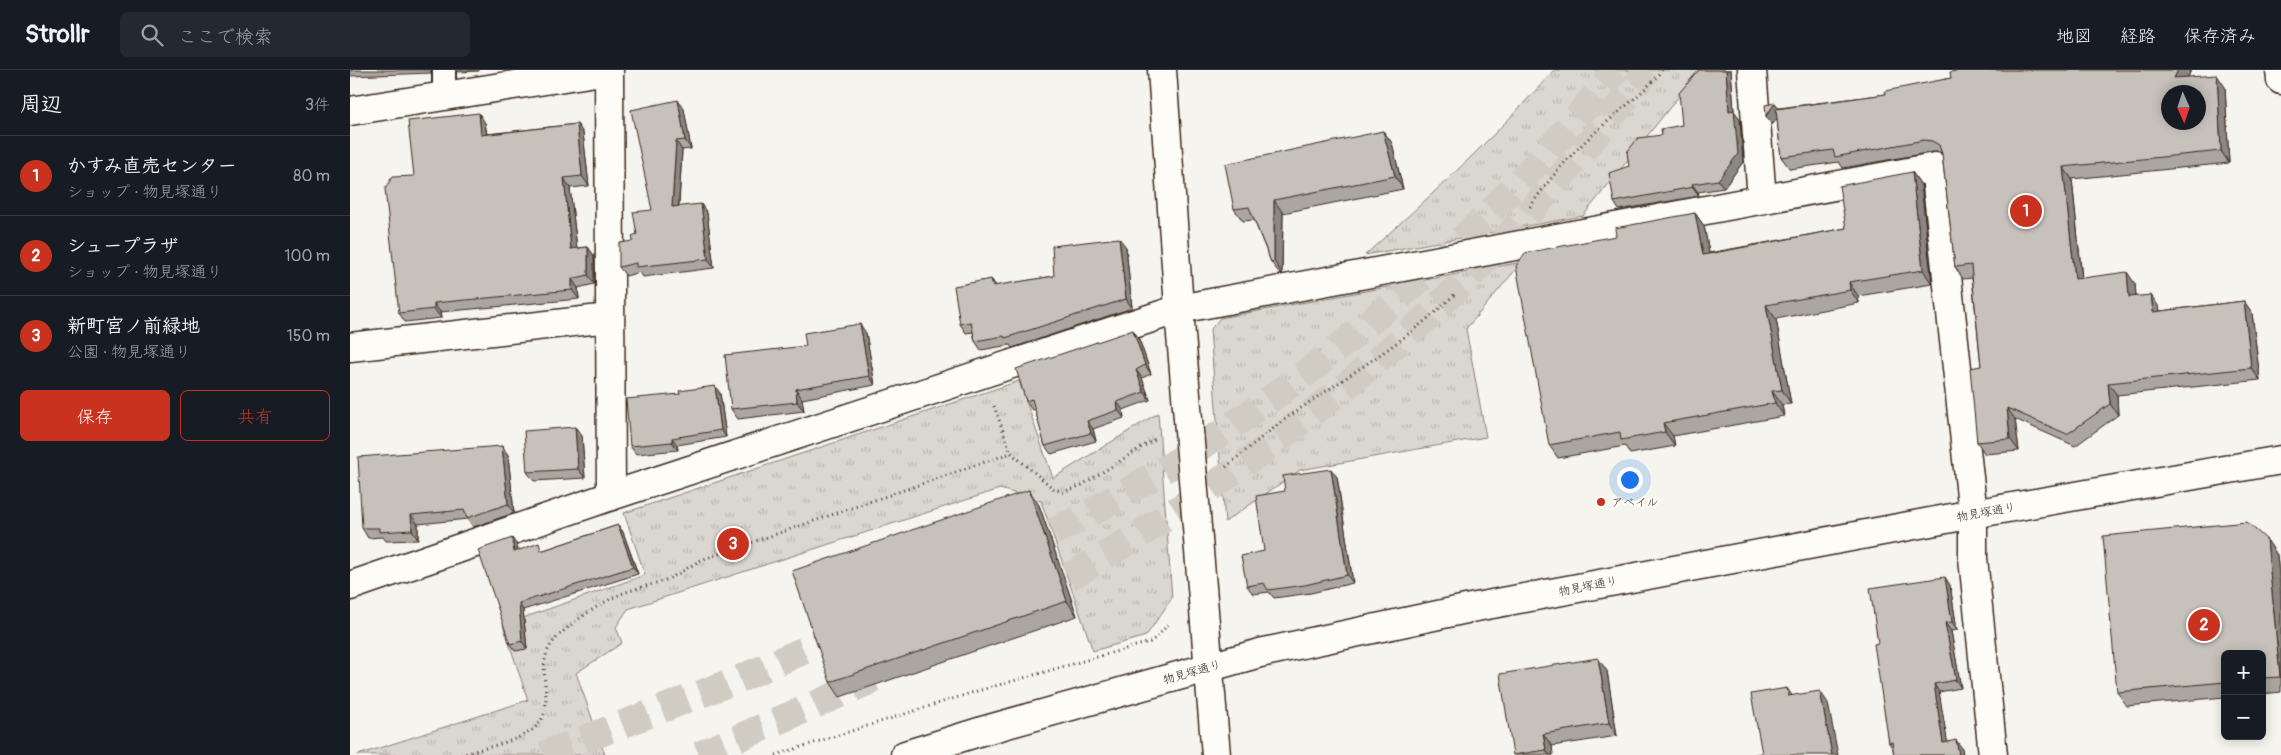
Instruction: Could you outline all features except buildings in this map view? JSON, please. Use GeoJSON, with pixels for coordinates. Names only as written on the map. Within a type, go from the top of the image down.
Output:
{"type":"FeatureCollection","features":[{"type":"Feature","properties":{"kind":"street"},"geometry":{"type":"LineString","coordinates":[[350,111],[444,83],[609,70],[611,496]]}},
{"type":"Feature","properties":{"kind":"street"},"geometry":{"type":"LineString","coordinates":[[1162,70],[1179,309],[1216,755]]}},
{"type":"Feature","properties":{"kind":"street"},"geometry":{"type":"LineString","coordinates":[[1752,70],[1762,199]]}},
{"type":"Feature","properties":{"kind":"street"},"geometry":{"type":"LineString","coordinates":[[2280,70],[2281,80]]}},
{"type":"Feature","properties":{"kind":"street"},"geometry":{"type":"LineString","coordinates":[[350,586],[611,496],[1179,309],[1935,167],[1973,514],[1973,558],[1993,755]]}},
{"type":"Feature","properties":{"kind":"street"},"geometry":{"type":"LineString","coordinates":[[350,347],[609,318]]}},
{"type":"Feature","properties":{"kind":"street","name":"物見塚通り"},"geometry":{"type":"LineString","coordinates":[[905,755],[982,731],[1260,653],[1471,608],[1973,514],[2281,460]]}},
{"type":"Feature","properties":{"kind":"path"},"geometry":{"type":"LineString","coordinates":[[982,373],[1011,453],[1054,489],[1063,492],[1082,485],[1157,438]]}},
{"type":"Feature","properties":{"kind":"path"},"geometry":{"type":"LineString","coordinates":[[461,755],[529,732],[540,723],[546,712],[543,670],[545,655],[552,643],[564,631],[620,594],[668,579],[701,560],[1011,453]]}},
{"type":"Feature","properties":{"kind":"path"},"geometry":{"type":"LineString","coordinates":[[776,755],[974,692],[1150,642],[1158,636],[1172,618]]}},
{"type":"Feature","properties":{"kind":"green space"},"geometry":{"type":"Polygon","coordinates":[[[1554,70],[1700,70],[1583,216],[1365,255],[1462,165],[1554,70]]]}},
{"type":"Feature","properties":{"kind":"green space"},"geometry":{"type":"Polygon","coordinates":[[[1522,262],[1466,329],[1486,437],[1300,470],[1225,522],[1210,330],[1220,318],[1522,262]]]}},
{"type":"Feature","properties":{"kind":"green space"},"geometry":{"type":"Polygon","coordinates":[[[1019,381],[1053,478],[1158,413],[1172,598],[1146,636],[1093,651],[1041,501],[1000,489],[628,609],[616,627],[622,643],[576,673],[605,755],[358,755],[528,700],[503,625],[645,575],[624,513],[1019,381]]]}},
{"type":"Feature","properties":{"kind":"tunnel"},"geometry":{"type":"LineString","coordinates":[[1016,551],[1102,506],[1185,457],[1265,403],[1343,344],[1417,282],[1487,215],[1554,144],[1616,70]]}},
{"type":"Feature","properties":{"kind":"tunnel"},"geometry":{"type":"LineString","coordinates":[[1032,598],[1135,537],[1234,471],[1329,400],[1375,362],[1451,294],[1511,233],[1595,136],[1648,70]]}},
{"type":"Feature","properties":{"kind":"tunnel"},"geometry":{"type":"LineString","coordinates":[[544,755],[744,677],[850,630]]}},
{"type":"Feature","properties":{"kind":"tunnel"},"geometry":{"type":"LineString","coordinates":[[699,755],[874,679]]}},
{"type":"Feature","properties":{"kind":"place","name":"かすみ直売センター"},"geometry":{"type":"Point","coordinates":[2026,211]}},
{"type":"Feature","properties":{"kind":"place","name":"アベイル"},"geometry":{"type":"Point","coordinates":[1601,502]}},
{"type":"Feature","properties":{"kind":"place","name":"新町宮ノ前緑地"},"geometry":{"type":"Point","coordinates":[733,544]}},
{"type":"Feature","properties":{"kind":"place","name":"シュープラザ"},"geometry":{"type":"Point","coordinates":[2204,625]}}]}
